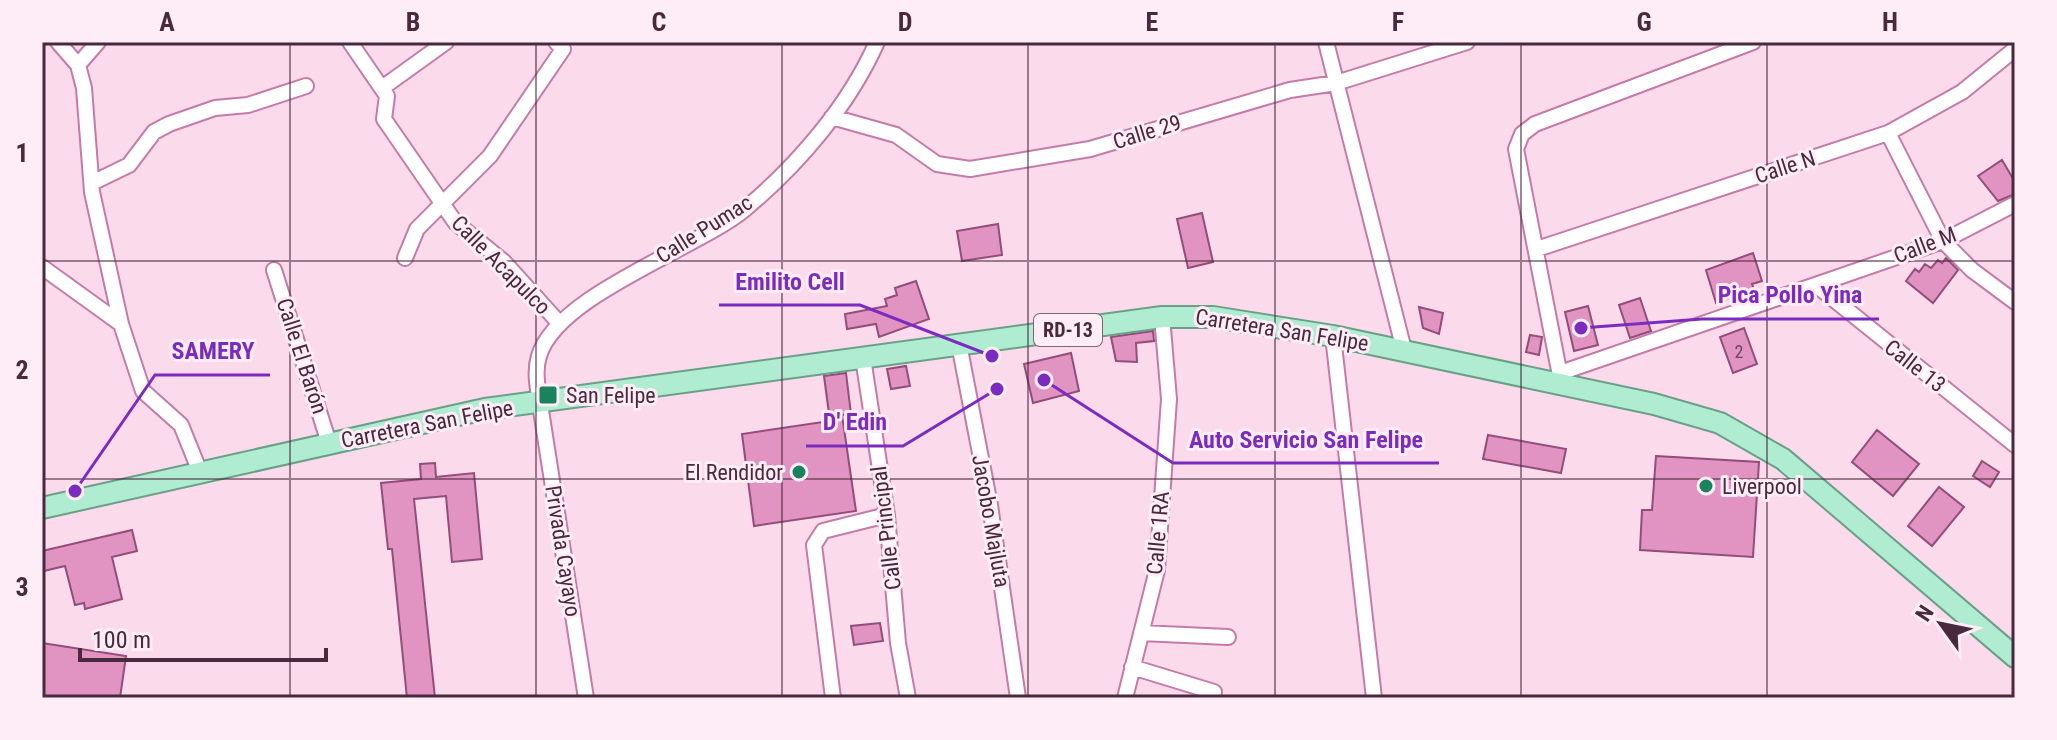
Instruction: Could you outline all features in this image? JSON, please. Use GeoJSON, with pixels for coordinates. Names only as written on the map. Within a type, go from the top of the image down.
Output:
{"type":"FeatureCollection","features":[{"type":"Feature","properties":{"kind":"main road","name":"Carretera San Felipe"},"geometry":{"type":"LineString","coordinates":[[42,508],[485,409],[540,404],[1162,317],[1213,317],[1561,379],[1720,423],[1783,459],[2015,657]]}},
{"type":"Feature","properties":{"kind":"street"},"geometry":{"type":"LineString","coordinates":[[58,42],[78,65],[84,88],[92,183],[121,324],[143,391],[181,425],[200,472]]}},
{"type":"Feature","properties":{"kind":"street"},"geometry":{"type":"LineString","coordinates":[[78,65],[98,42]]}},
{"type":"Feature","properties":{"kind":"street","name":"Calle Acapulco"},"geometry":{"type":"LineString","coordinates":[[350,42],[387,96],[384,119],[455,222],[504,262],[560,324]]}},
{"type":"Feature","properties":{"kind":"street"},"geometry":{"type":"LineString","coordinates":[[382,88],[446,42]]}},
{"type":"Feature","properties":{"kind":"street","name":"Calle Pumac"},"geometry":{"type":"LineString","coordinates":[[540,404],[536,371],[540,352],[560,324],[626,275],[743,210],[780,176],[832,117],[864,73],[877,42]]}},
{"type":"Feature","properties":{"kind":"street"},"geometry":{"type":"LineString","coordinates":[[1326,42],[1404,350]]}},
{"type":"Feature","properties":{"kind":"street","name":"Calle 29"},"geometry":{"type":"LineString","coordinates":[[832,117],[896,135],[937,164],[970,169],[1090,149],[1290,90],[1336,83],[1467,42]]}},
{"type":"Feature","properties":{"kind":"street"},"geometry":{"type":"LineString","coordinates":[[1561,379],[1516,149],[1522,134],[1535,124],[1753,42]]}},
{"type":"Feature","properties":{"kind":"street"},"geometry":{"type":"LineString","coordinates":[[405,258],[417,229],[490,156],[562,44]]}},
{"type":"Feature","properties":{"kind":"street","name":"Calle N"},"geometry":{"type":"LineString","coordinates":[[1537,249],[1888,133],[1962,92],[2015,49]]}},
{"type":"Feature","properties":{"kind":"street"},"geometry":{"type":"LineString","coordinates":[[92,183],[129,165],[154,132],[169,124],[215,108],[248,105],[306,86]]}},
{"type":"Feature","properties":{"kind":"street"},"geometry":{"type":"LineString","coordinates":[[1888,133],[1943,241],[1972,270],[2015,302]]}},
{"type":"Feature","properties":{"kind":"street","name":"Calle M"},"geometry":{"type":"LineString","coordinates":[[1561,379],[1943,241],[2015,204]]}},
{"type":"Feature","properties":{"kind":"street"},"geometry":{"type":"LineString","coordinates":[[42,267],[121,324]]}},
{"type":"Feature","properties":{"kind":"street","name":"Calle El Barón"},"geometry":{"type":"LineString","coordinates":[[274,270],[329,443]]}},
{"type":"Feature","properties":{"kind":"street","name":"Calle 13"},"geometry":{"type":"LineString","coordinates":[[1816,285],[2015,445]]}},
{"type":"Feature","properties":{"kind":"street","name":"Calle 1RA"},"geometry":{"type":"LineString","coordinates":[[1125,698],[1157,570],[1169,399],[1162,317]]}},
{"type":"Feature","properties":{"kind":"street"},"geometry":{"type":"LineString","coordinates":[[1333,336],[1374,698]]}},
{"type":"Feature","properties":{"kind":"street","name":"Jacobo Majluta"},"geometry":{"type":"LineString","coordinates":[[959,344],[990,505],[1018,698]]}},
{"type":"Feature","properties":{"kind":"street","name":"Calle Principal"},"geometry":{"type":"LineString","coordinates":[[863,358],[887,515],[898,643],[908,698]]}},
{"type":"Feature","properties":{"kind":"street","name":"Privada Cayayo"},"geometry":{"type":"LineString","coordinates":[[540,404],[586,698]]}},
{"type":"Feature","properties":{"kind":"street"},"geometry":{"type":"LineString","coordinates":[[833,698],[814,545],[823,531],[887,515]]}},
{"type":"Feature","properties":{"kind":"street"},"geometry":{"type":"LineString","coordinates":[[1141,633],[1228,637]]}},
{"type":"Feature","properties":{"kind":"street"},"geometry":{"type":"LineString","coordinates":[[1132,667],[1214,692]]}},
{"type":"Feature","properties":{"kind":"building"},"geometry":{"type":"Polygon","coordinates":[[[2002,160],[2015,182],[2015,194],[1998,201],[1978,176],[2002,160]]]}},
{"type":"Feature","properties":{"kind":"building"},"geometry":{"type":"Polygon","coordinates":[[[1202,213],[1213,262],[1188,268],[1177,219],[1202,213]]]}},
{"type":"Feature","properties":{"kind":"building"},"geometry":{"type":"Polygon","coordinates":[[[998,224],[1002,255],[962,261],[957,231],[998,224]]]}},
{"type":"Feature","properties":{"kind":"building"},"geometry":{"type":"Polygon","coordinates":[[[1753,253],[1762,281],[1752,284],[1754,289],[1716,303],[1706,270],[1753,253]]]}},
{"type":"Feature","properties":{"kind":"building"},"geometry":{"type":"Polygon","coordinates":[[[1946,258],[1958,270],[1933,303],[1906,281],[1915,269],[1919,272],[1925,264],[1931,268],[1938,260],[1942,263],[1946,258]]]}},
{"type":"Feature","properties":{"kind":"building"},"geometry":{"type":"Polygon","coordinates":[[[916,281],[929,319],[879,337],[876,324],[847,329],[845,314],[887,306],[885,299],[897,295],[895,288],[916,281]]]}},
{"type":"Feature","properties":{"kind":"building"},"geometry":{"type":"Polygon","coordinates":[[[1640,298],[1651,331],[1630,338],[1619,305],[1640,298]]]}},
{"type":"Feature","properties":{"kind":"building"},"geometry":{"type":"Polygon","coordinates":[[[1588,306],[1598,345],[1574,351],[1565,312],[1588,306]]]}},
{"type":"Feature","properties":{"kind":"building"},"geometry":{"type":"Polygon","coordinates":[[[1419,307],[1443,313],[1439,334],[1423,328],[1419,307]]]}},
{"type":"Feature","properties":{"kind":"building"},"geometry":{"type":"Polygon","coordinates":[[[1744,328],[1757,364],[1733,373],[1720,337],[1744,328]]]}},
{"type":"Feature","properties":{"kind":"building"},"geometry":{"type":"Polygon","coordinates":[[[1153,331],[1154,341],[1136,343],[1137,362],[1116,361],[1111,337],[1153,331]]]}},
{"type":"Feature","properties":{"kind":"building"},"geometry":{"type":"Polygon","coordinates":[[[1530,335],[1542,337],[1539,355],[1526,352],[1530,335]]]}},
{"type":"Feature","properties":{"kind":"building"},"geometry":{"type":"Polygon","coordinates":[[[1071,353],[1079,391],[1033,403],[1024,364],[1071,353]]]}},
{"type":"Feature","properties":{"kind":"building"},"geometry":{"type":"Polygon","coordinates":[[[906,366],[910,386],[891,389],[887,369],[906,366]]]}},
{"type":"Feature","properties":{"kind":"building","name":"El Rendidor"},"geometry":{"type":"Polygon","coordinates":[[[846,373],[851,414],[842,415],[856,511],[754,526],[742,434],[830,421],[824,376],[846,373]]]}},
{"type":"Feature","properties":{"kind":"building"},"geometry":{"type":"Polygon","coordinates":[[[1877,430],[1919,464],[1893,496],[1852,462],[1877,430]]]}},
{"type":"Feature","properties":{"kind":"building"},"geometry":{"type":"Polygon","coordinates":[[[1488,435],[1566,449],[1561,473],[1483,459],[1488,435]]]}},
{"type":"Feature","properties":{"kind":"building","name":"Liverpool"},"geometry":{"type":"Polygon","coordinates":[[[1656,456],[1759,462],[1753,557],[1640,550],[1642,510],[1652,510],[1656,456]]]}},
{"type":"Feature","properties":{"kind":"building"},"geometry":{"type":"Polygon","coordinates":[[[1982,461],[1999,472],[1990,487],[1973,476],[1982,461]]]}},
{"type":"Feature","properties":{"kind":"building"},"geometry":{"type":"Polygon","coordinates":[[[435,463],[436,477],[474,473],[482,559],[452,562],[446,496],[414,499],[435,698],[407,698],[392,549],[388,549],[381,483],[421,479],[420,464],[435,463]]]}},
{"type":"Feature","properties":{"kind":"building"},"geometry":{"type":"Polygon","coordinates":[[[1939,487],[1964,507],[1932,546],[1908,526],[1939,487]]]}},
{"type":"Feature","properties":{"kind":"building"},"geometry":{"type":"Polygon","coordinates":[[[132,530],[137,551],[112,557],[122,599],[85,609],[84,603],[75,605],[65,566],[44,571],[42,551],[132,530]]]}},
{"type":"Feature","properties":{"kind":"building"},"geometry":{"type":"Polygon","coordinates":[[[880,623],[883,641],[854,645],[851,626],[880,623]]]}},
{"type":"Feature","properties":{"kind":"building"},"geometry":{"type":"Polygon","coordinates":[[[42,643],[126,656],[120,698],[42,698],[42,643]]]}},
{"type":"Feature","properties":{"kind":"place","name":"Pica Pollo Yina"},"geometry":{"type":"Point","coordinates":[1581,328]}},
{"type":"Feature","properties":{"kind":"place","name":"Emilito Cell"},"geometry":{"type":"Point","coordinates":[992,356]}},
{"type":"Feature","properties":{"kind":"place","name":"Auto Servicio San Felipe"},"geometry":{"type":"Point","coordinates":[1044,380]}},
{"type":"Feature","properties":{"kind":"place","name":"D' Edin"},"geometry":{"type":"Point","coordinates":[997,389]}},
{"type":"Feature","properties":{"kind":"place","name":"San Felipe"},"geometry":{"type":"Point","coordinates":[548,395]}},
{"type":"Feature","properties":{"kind":"place","name":"El Rendidor"},"geometry":{"type":"Point","coordinates":[799,472]}},
{"type":"Feature","properties":{"kind":"place","name":"Liverpool"},"geometry":{"type":"Point","coordinates":[1706,486]}},
{"type":"Feature","properties":{"kind":"place","name":"SAMERY"},"geometry":{"type":"Point","coordinates":[75,491]}}]}
